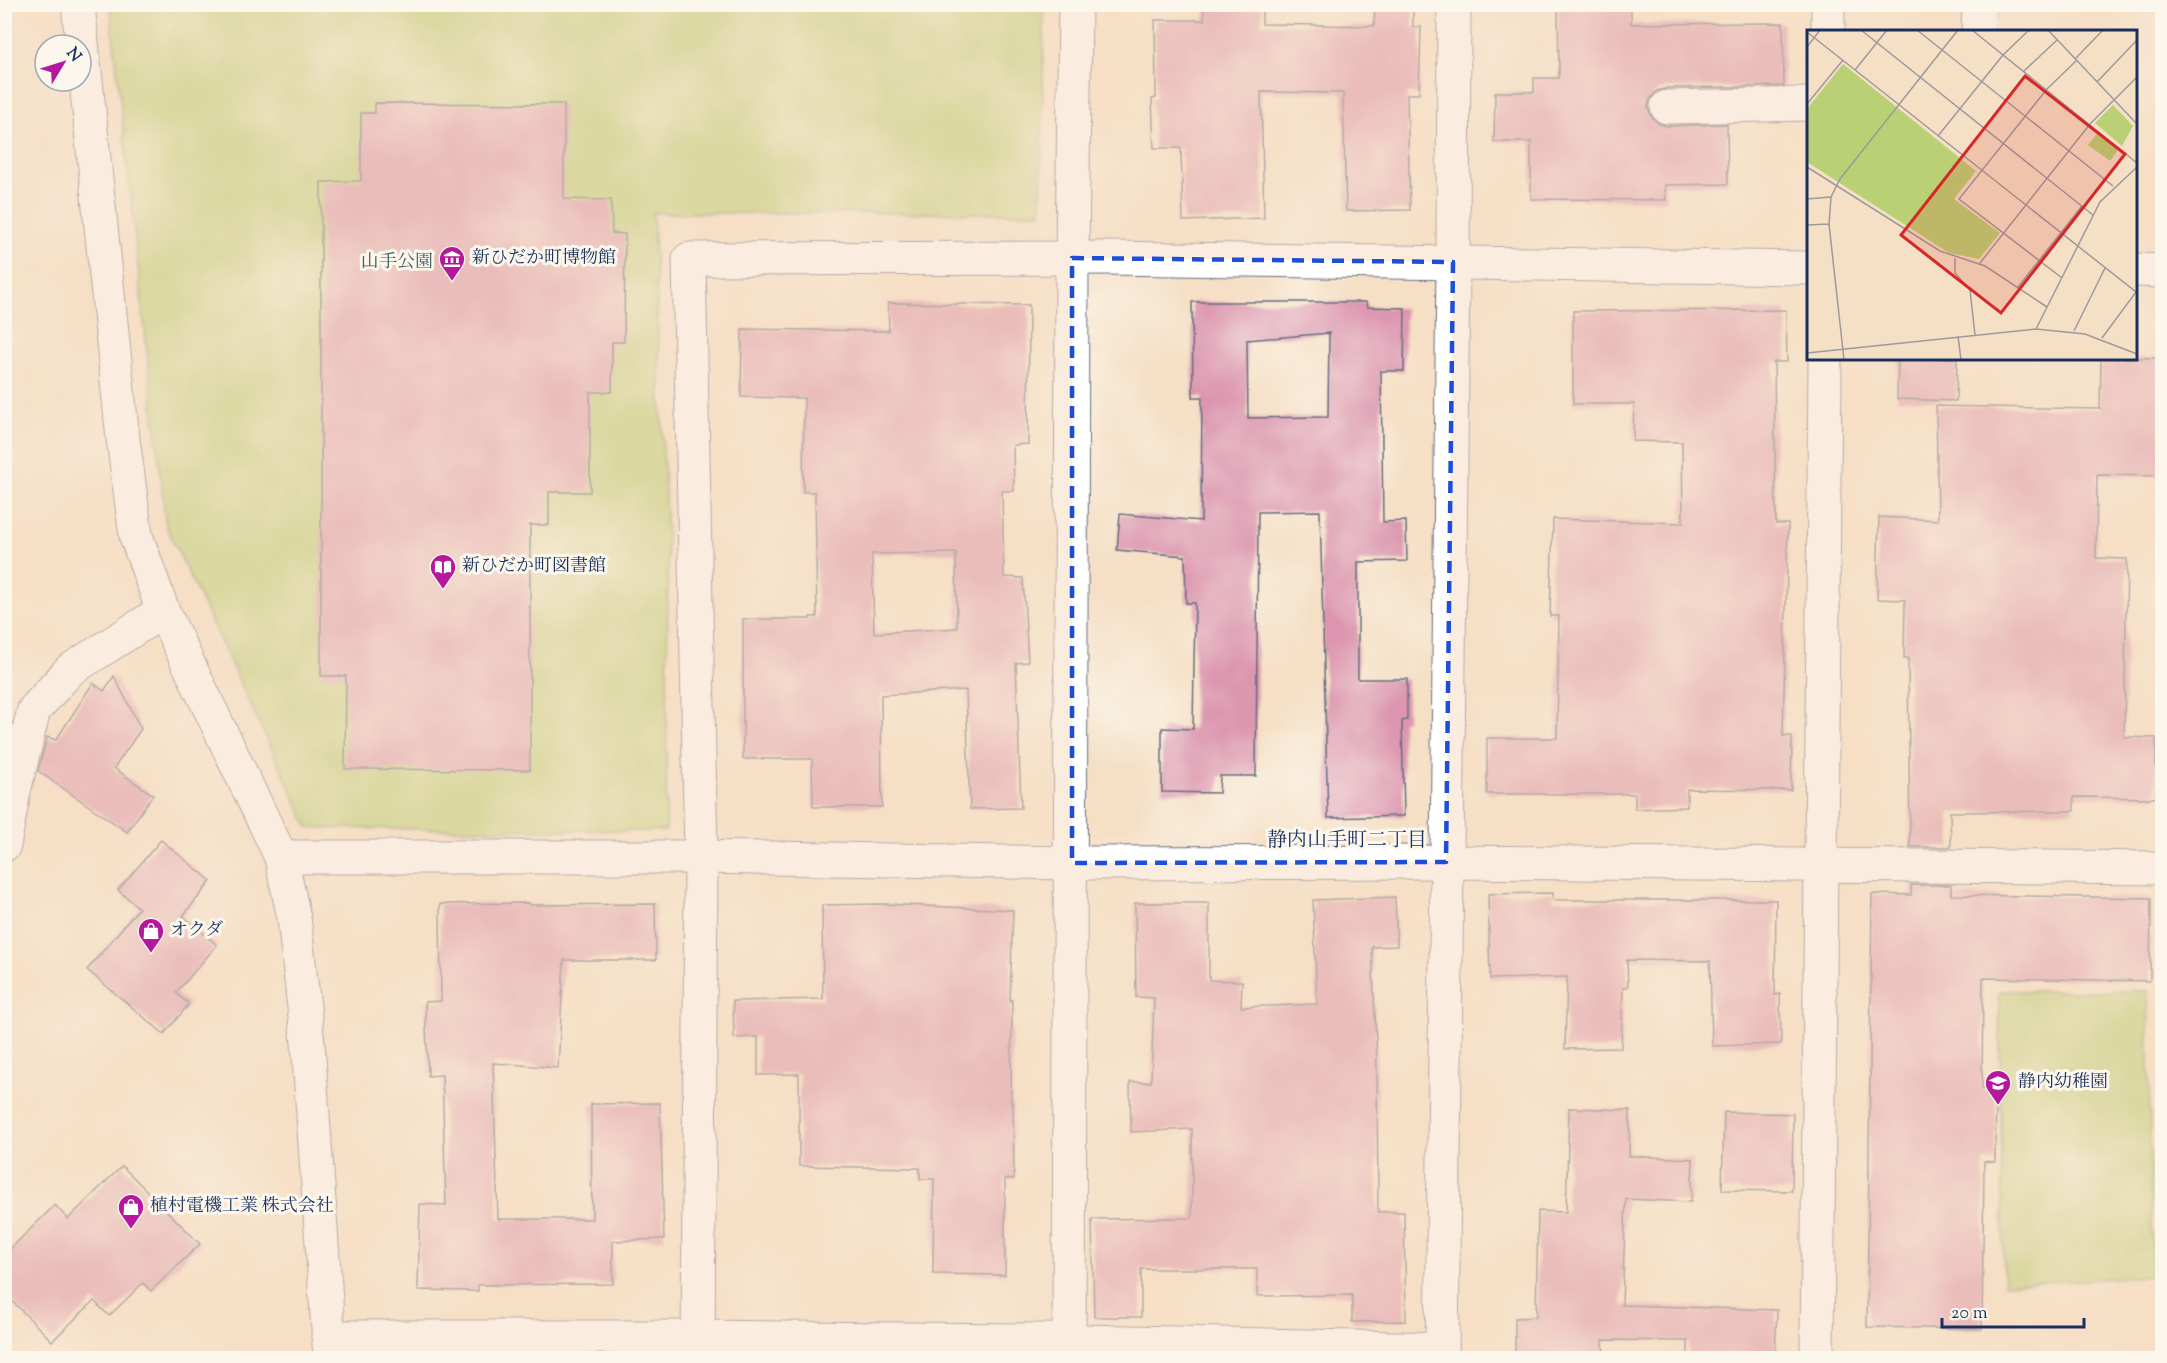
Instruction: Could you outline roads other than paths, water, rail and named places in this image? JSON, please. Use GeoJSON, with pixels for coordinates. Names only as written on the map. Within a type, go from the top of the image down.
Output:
{"type":"FeatureCollection","features":[{"type":"Feature","properties":{"kind":"street"},"geometry":{"type":"LineString","coordinates":[[78,4],[127,471],[136,536],[163,611],[280,857],[294,918],[308,1043],[329,1348],[1069,1349],[1442,1354],[1454,262],[1454,4]]}},
{"type":"Feature","properties":{"kind":"street"},"geometry":{"type":"LineString","coordinates":[[1069,1349],[1072,258],[1075,4]]}},
{"type":"Feature","properties":{"kind":"street"},"geometry":{"type":"LineString","coordinates":[[1828,4],[1828,30]]}},
{"type":"Feature","properties":{"kind":"street"},"geometry":{"type":"LineString","coordinates":[[1978,30],[1979,4]]}},
{"type":"Feature","properties":{"kind":"street"},"geometry":{"type":"LineString","coordinates":[[1667,107],[1807,104]]}},
{"type":"Feature","properties":{"kind":"street"},"geometry":{"type":"LineString","coordinates":[[698,1348],[701,857],[689,259],[1072,258],[1807,268]]}},
{"type":"Feature","properties":{"kind":"street"},"geometry":{"type":"LineString","coordinates":[[2137,270],[2163,271]]}},
{"type":"Feature","properties":{"kind":"street"},"geometry":{"type":"LineString","coordinates":[[1817,1359],[1825,360]]}},
{"type":"Feature","properties":{"kind":"street"},"geometry":{"type":"LineString","coordinates":[[4,845],[14,791],[34,710],[70,670],[163,611]]}},
{"type":"Feature","properties":{"kind":"street"},"geometry":{"type":"LineString","coordinates":[[280,857],[701,857],[1072,863],[1446,862],[2163,868]]}},
{"type":"Feature","properties":{"kind":"place","name":"新ひだか町博物館"},"geometry":{"type":"Point","coordinates":[452,282]}},
{"type":"Feature","properties":{"kind":"place","name":"新ひだか町図書館"},"geometry":{"type":"Point","coordinates":[443,590]}},
{"type":"Feature","properties":{"kind":"place","name":"オクダ"},"geometry":{"type":"Point","coordinates":[151,954]}},
{"type":"Feature","properties":{"kind":"place","name":"静内幼稚園"},"geometry":{"type":"Point","coordinates":[1998,1106]}},
{"type":"Feature","properties":{"kind":"place","name":"植村電機工業 株式会社"},"geometry":{"type":"Point","coordinates":[131,1230]}},
{"type":"Feature","properties":{"kind":"district","name":"静内山手町二丁目"},"geometry":{"type":"Point","coordinates":[1347,841]}},
{"type":"Feature","properties":{"kind":"park label","name":"山手公園"},"geometry":{"type":"Point","coordinates":[397,263]}}]}
